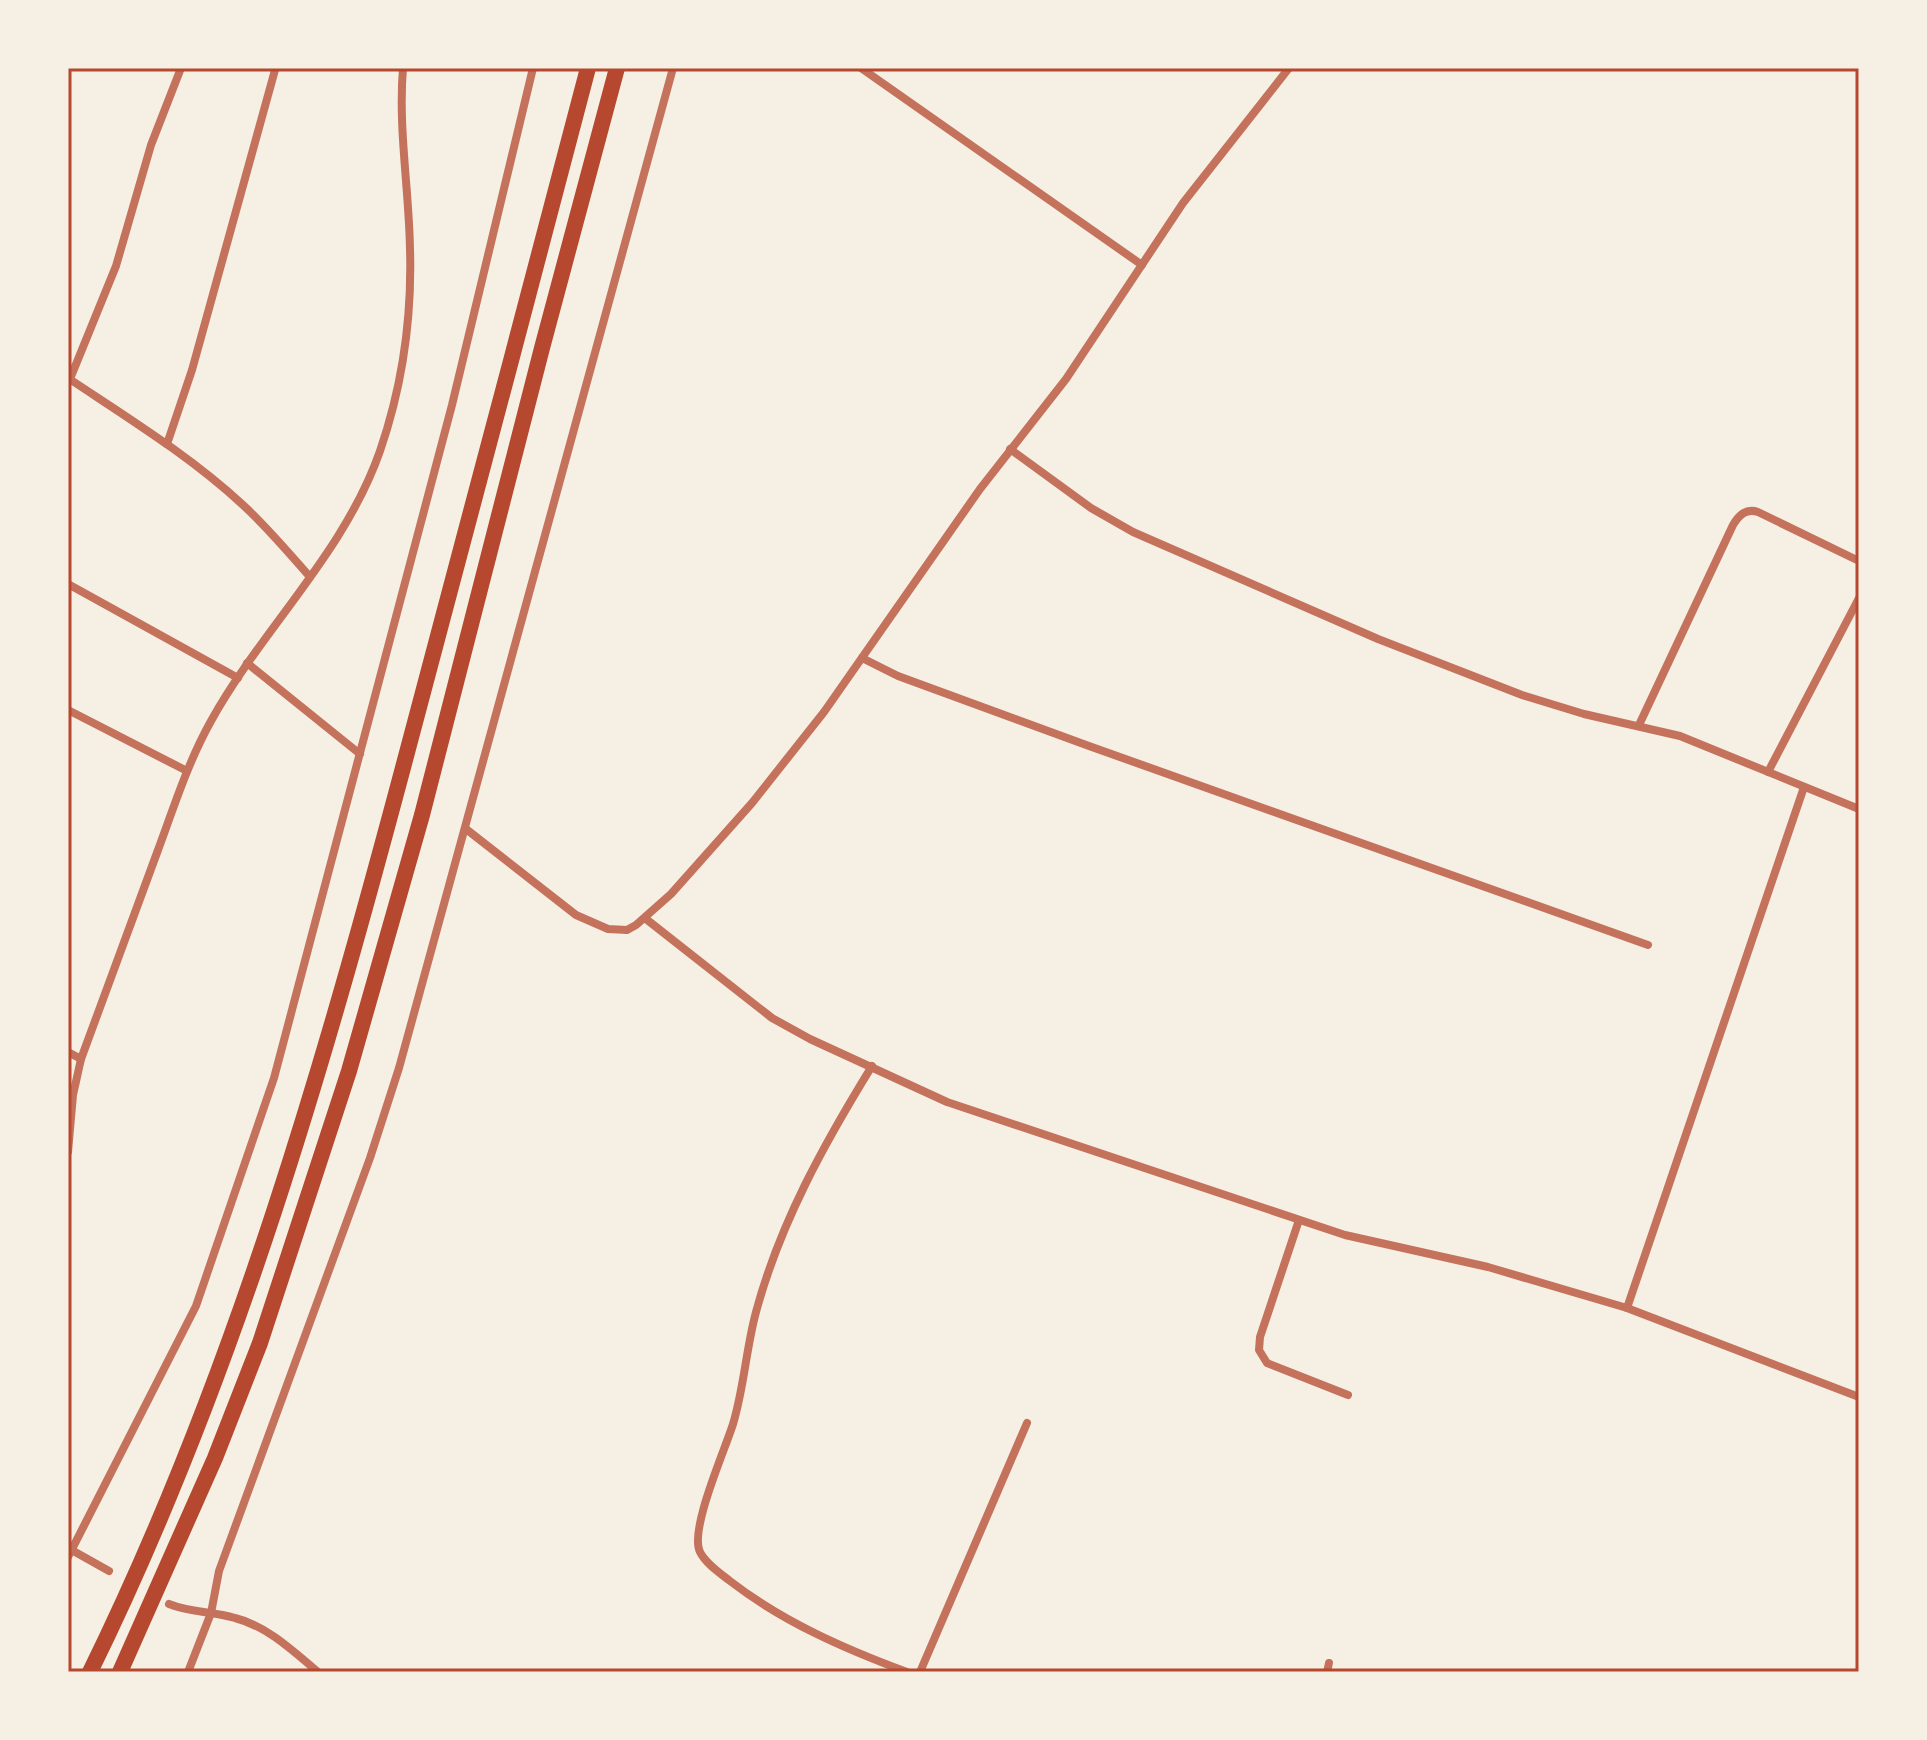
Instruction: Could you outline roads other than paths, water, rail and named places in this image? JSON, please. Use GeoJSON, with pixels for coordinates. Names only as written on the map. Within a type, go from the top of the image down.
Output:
{"type":"FeatureCollection","features":[{"type":"Feature","properties":{"kind":"highway"},"geometry":{"type":"LineString","coordinates":[[90,1672],[115,1620],[187,1446],[290,1168],[366,912],[588,68]]}},
{"type":"Feature","properties":{"kind":"highway"},"geometry":{"type":"LineString","coordinates":[[120,1672],[204,1484],[260,1343],[349,1071],[422,815],[617,68]]}},
{"type":"Feature","properties":{"kind":"street"},"geometry":{"type":"LineString","coordinates":[[181,68],[154,133],[116,266],[69,379],[167,444],[244,506],[310,577]]}},
{"type":"Feature","properties":{"kind":"street"},"geometry":{"type":"LineString","coordinates":[[68,1152],[73,1095],[81,1059],[187,771],[212,719],[247,663],[310,577],[363,491],[380,451],[398,380],[410,296],[403,68]]}},
{"type":"Feature","properties":{"kind":"street"},"geometry":{"type":"LineString","coordinates":[[109,1571],[69,1552],[196,1306],[274,1078],[452,405],[533,68]]}},
{"type":"Feature","properties":{"kind":"street"},"geometry":{"type":"LineString","coordinates":[[188,1672],[211,1613],[219,1571],[375,1143],[399,1068],[673,68]]}},
{"type":"Feature","properties":{"kind":"street"},"geometry":{"type":"LineString","coordinates":[[861,68],[1142,265]]}},
{"type":"Feature","properties":{"kind":"street"},"geometry":{"type":"LineString","coordinates":[[466,829],[589,923],[608,929],[627,930],[646,919],[694,870],[780,770],[1010,449],[1087,349],[1190,193],[1289,68]]}},
{"type":"Feature","properties":{"kind":"street"},"geometry":{"type":"LineString","coordinates":[[167,444],[192,370],[275,70]]}},
{"type":"Feature","properties":{"kind":"street"},"geometry":{"type":"LineString","coordinates":[[1010,449],[1091,508],[1183,555],[1474,678],[1584,714],[1680,736],[1859,809]]}},
{"type":"Feature","properties":{"kind":"street"},"geometry":{"type":"LineString","coordinates":[[1639,725],[1733,525],[1747,510],[1758,512],[1859,561]]}},
{"type":"Feature","properties":{"kind":"street"},"geometry":{"type":"LineString","coordinates":[[68,584],[238,678]]}},
{"type":"Feature","properties":{"kind":"street"},"geometry":{"type":"LineString","coordinates":[[1768,772],[1859,598]]}},
{"type":"Feature","properties":{"kind":"street"},"geometry":{"type":"LineString","coordinates":[[862,658],[898,676],[1104,752],[1648,945]]}},
{"type":"Feature","properties":{"kind":"street"},"geometry":{"type":"LineString","coordinates":[[247,663],[360,754]]}},
{"type":"Feature","properties":{"kind":"street"},"geometry":{"type":"LineString","coordinates":[[68,710],[187,771]]}},
{"type":"Feature","properties":{"kind":"street"},"geometry":{"type":"LineString","coordinates":[[1627,1308],[1804,787]]}},
{"type":"Feature","properties":{"kind":"street"},"geometry":{"type":"LineString","coordinates":[[646,919],[772,1018],[810,1039],[947,1102],[1345,1235],[1488,1267],[1627,1308],[1859,1397]]}},
{"type":"Feature","properties":{"kind":"street"},"geometry":{"type":"LineString","coordinates":[[68,1052],[81,1059]]}},
{"type":"Feature","properties":{"kind":"street"},"geometry":{"type":"LineString","coordinates":[[872,1066],[817,1158],[770,1265],[752,1331],[734,1420],[700,1523],[697,1542],[700,1552],[710,1564],[774,1612],[812,1632],[907,1672]]}},
{"type":"Feature","properties":{"kind":"street"},"geometry":{"type":"LineString","coordinates":[[1299,1220],[1260,1337],[1259,1350],[1267,1363],[1348,1395]]}},
{"type":"Feature","properties":{"kind":"street"},"geometry":{"type":"LineString","coordinates":[[920,1672],[1027,1423]]}},
{"type":"Feature","properties":{"kind":"street"},"geometry":{"type":"LineString","coordinates":[[169,1604],[188,1612],[211,1613],[254,1624],[318,1672]]}}]}
